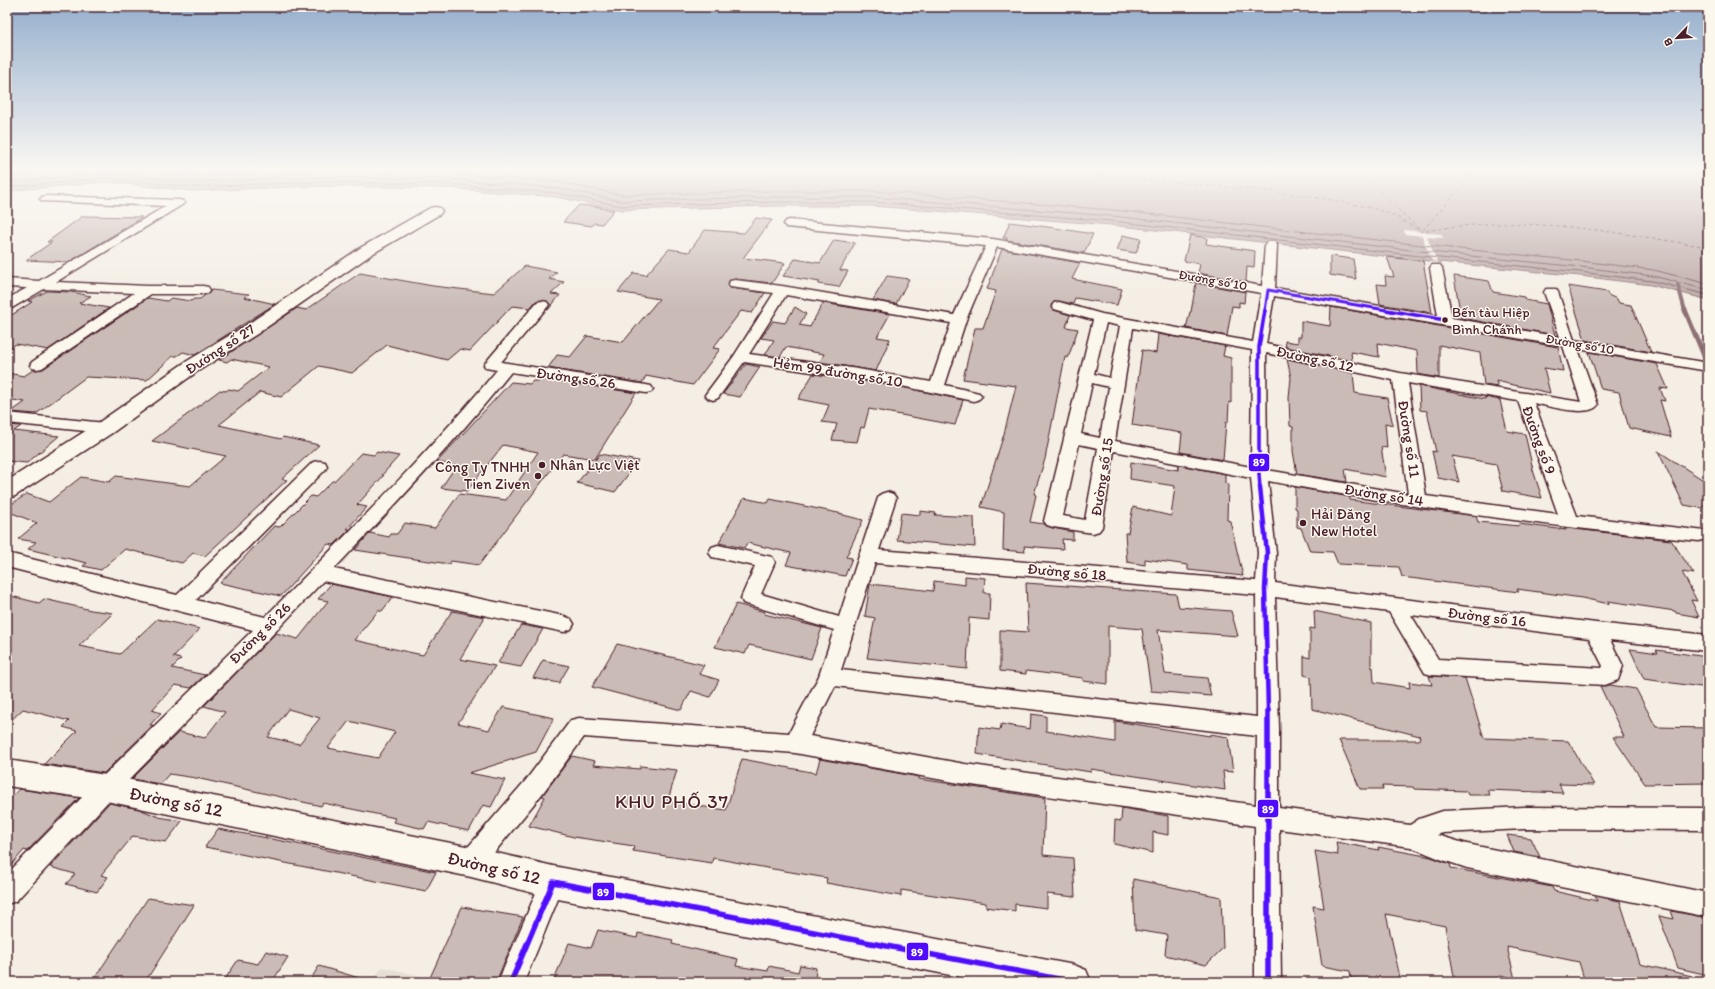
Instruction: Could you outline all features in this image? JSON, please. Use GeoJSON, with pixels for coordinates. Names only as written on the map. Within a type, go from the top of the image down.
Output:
{"type":"FeatureCollection","features":[{"type":"Feature","properties":{"kind":"street"},"geometry":{"type":"LineString","coordinates":[[7,305],[158,215]]}},
{"type":"Feature","properties":{"kind":"street","name":"Đường số 27"},"geometry":{"type":"LineString","coordinates":[[7,491],[105,428],[191,367],[251,330],[366,251],[428,215]]}},
{"type":"Feature","properties":{"kind":"street","name":"Đường số 10"},"geometry":{"type":"LineString","coordinates":[[790,224],[993,243],[1445,320],[1708,367]]}},
{"type":"Feature","properties":{"kind":"street"},"geometry":{"type":"LineString","coordinates":[[936,387],[959,320],[993,243]]}},
{"type":"Feature","properties":{"kind":"street"},"geometry":{"type":"LineString","coordinates":[[1268,982],[1268,728],[1265,589],[1267,553],[1259,474],[1259,347],[1268,290],[1271,245]]}},
{"type":"Feature","properties":{"kind":"street"},"geometry":{"type":"LineString","coordinates":[[1436,268],[1445,320]]}},
{"type":"Feature","properties":{"kind":"street"},"geometry":{"type":"LineString","coordinates":[[7,271],[60,273]]}},
{"type":"Feature","properties":{"kind":"street"},"geometry":{"type":"LineString","coordinates":[[7,283],[148,290],[203,290]]}},
{"type":"Feature","properties":{"kind":"street"},"geometry":{"type":"LineString","coordinates":[[735,284],[782,290],[959,320]]}},
{"type":"Feature","properties":{"kind":"street"},"geometry":{"type":"LineString","coordinates":[[37,365],[148,290]]}},
{"type":"Feature","properties":{"kind":"street"},"geometry":{"type":"LineString","coordinates":[[712,395],[740,357],[782,290]]}},
{"type":"Feature","properties":{"kind":"street","name":"Đường số 9"},"geometry":{"type":"LineString","coordinates":[[1551,292],[1590,405],[1584,407],[1524,397],[1570,522]]}},
{"type":"Feature","properties":{"kind":"street","name":"Đường số 26"},"geometry":{"type":"LineString","coordinates":[[542,305],[491,365],[646,389]]}},
{"type":"Feature","properties":{"kind":"street","name":"Đường số 12"},"geometry":{"type":"LineString","coordinates":[[1059,306],[1100,318],[1259,347],[1400,377],[1524,397]]}},
{"type":"Feature","properties":{"kind":"street","name":"Đường số 15"},"geometry":{"type":"LineString","coordinates":[[1100,318],[1053,521],[1093,528],[1127,323]]}},
{"type":"Feature","properties":{"kind":"street","name":"Hẻm 99 đường số 10"},"geometry":{"type":"LineString","coordinates":[[740,357],[814,367],[936,387],[974,396]]}},
{"type":"Feature","properties":{"kind":"street","name":"Đường số 26"},"geometry":{"type":"LineString","coordinates":[[7,892],[106,788],[269,626],[420,468],[471,412],[507,368]]}},
{"type":"Feature","properties":{"kind":"street"},"geometry":{"type":"LineString","coordinates":[[1087,377],[1117,384]]}},
{"type":"Feature","properties":{"kind":"street","name":"Đường số 11"},"geometry":{"type":"LineString","coordinates":[[1400,377],[1418,501]]}},
{"type":"Feature","properties":{"kind":"street"},"geometry":{"type":"LineString","coordinates":[[7,418],[105,428]]}},
{"type":"Feature","properties":{"kind":"street","name":"Đường số 14"},"geometry":{"type":"LineString","coordinates":[[1073,438],[1259,474],[1418,501],[1570,522],[1699,535]]}},
{"type":"Feature","properties":{"kind":"street"},"geometry":{"type":"LineString","coordinates":[[182,603],[319,466]]}},
{"type":"Feature","properties":{"kind":"street"},"geometry":{"type":"LineString","coordinates":[[795,743],[829,677],[888,498]]}},
{"type":"Feature","properties":{"kind":"street"},"geometry":{"type":"LineString","coordinates":[[718,552],[766,562],[750,598],[845,626]]}},
{"type":"Feature","properties":{"kind":"street","name":"Đường số 18"},"geometry":{"type":"LineString","coordinates":[[868,556],[1265,589]]}},
{"type":"Feature","properties":{"kind":"street"},"geometry":{"type":"LineString","coordinates":[[7,560],[269,626]]}},
{"type":"Feature","properties":{"kind":"street"},"geometry":{"type":"LineString","coordinates":[[318,573],[564,624]]}},
{"type":"Feature","properties":{"kind":"street","name":"Đường số 16"},"geometry":{"type":"LineString","coordinates":[[1265,589],[1596,631],[1708,643]]}},
{"type":"Feature","properties":{"kind":"street"},"geometry":{"type":"LineString","coordinates":[[1395,605],[1432,667],[1605,677],[1611,674],[1613,666],[1596,631]]}},
{"type":"Feature","properties":{"kind":"street"},"geometry":{"type":"LineString","coordinates":[[829,677],[1268,728]]}},
{"type":"Feature","properties":{"kind":"street"},"geometry":{"type":"LineString","coordinates":[[471,862],[534,787],[579,727],[795,743],[965,774],[1412,836],[1440,848],[1467,856],[1708,905]]}},
{"type":"Feature","properties":{"kind":"street","name":"Đường số 12"},"geometry":{"type":"LineString","coordinates":[[7,773],[106,788],[471,862],[553,882],[1074,982]]}},
{"type":"Feature","properties":{"kind":"street"},"geometry":{"type":"LineString","coordinates":[[1412,836],[1427,827],[1443,822],[1524,818],[1708,819]]}},
{"type":"Feature","properties":{"kind":"street"},"geometry":{"type":"LineString","coordinates":[[511,982],[553,882]]}},
{"type":"Feature","properties":{"kind":"shaded area"},"geometry":{"type":"Polygon","coordinates":[[[382,967],[448,982],[372,982],[382,967]]]}},
{"type":"Feature","properties":{"kind":"water"},"geometry":{"type":"Polygon","coordinates":[[[987,215],[1708,215],[1708,300],[1651,285],[1580,276],[1419,260],[1111,225],[987,215]]]}},
{"type":"Feature","properties":{"kind":"pier"},"geometry":{"type":"Polygon","coordinates":[[[1404,230],[1441,234],[1443,238],[1427,237],[1437,262],[1432,261],[1422,236],[1405,234],[1404,230]]]}},
{"type":"Feature","properties":{"kind":"building"},"geometry":{"type":"Polygon","coordinates":[[[569,215],[610,215],[602,224],[594,223],[592,226],[563,222],[569,215]]]}},
{"type":"Feature","properties":{"kind":"building"},"geometry":{"type":"Polygon","coordinates":[[[83,216],[142,217],[69,262],[26,260],[52,242],[47,242],[83,216]]]}},
{"type":"Feature","properties":{"kind":"building"},"geometry":{"type":"Polygon","coordinates":[[[756,218],[772,220],[743,258],[785,263],[772,283],[735,279],[729,281],[728,284],[730,288],[765,293],[752,313],[741,311],[713,348],[720,349],[693,385],[646,376],[642,383],[548,368],[557,355],[570,357],[587,336],[623,342],[659,299],[618,292],[634,273],[646,275],[669,249],[689,252],[705,230],[744,233],[756,218]]]}},
{"type":"Feature","properties":{"kind":"building"},"geometry":{"type":"Polygon","coordinates":[[[1010,222],[1093,234],[1084,253],[1006,240],[1007,238],[1003,238],[1010,222]]]}},
{"type":"Feature","properties":{"kind":"building"},"geometry":{"type":"Polygon","coordinates":[[[1123,235],[1141,239],[1136,253],[1117,250],[1123,235]]]}},
{"type":"Feature","properties":{"kind":"building"},"geometry":{"type":"Polygon","coordinates":[[[1190,235],[1207,238],[1206,244],[1255,251],[1254,268],[1247,267],[1246,282],[1198,273],[1200,264],[1184,261],[1190,235]]]}},
{"type":"Feature","properties":{"kind":"building"},"geometry":{"type":"Polygon","coordinates":[[[834,240],[855,243],[840,270],[848,271],[839,287],[818,284],[820,282],[783,276],[795,259],[820,263],[834,240]]]}},
{"type":"Feature","properties":{"kind":"building"},"geometry":{"type":"Polygon","coordinates":[[[1002,249],[1080,263],[1072,279],[1122,289],[1117,305],[1075,298],[1073,304],[1059,301],[1054,302],[1051,305],[1054,310],[1070,315],[1066,327],[1078,329],[1068,358],[1065,357],[1045,459],[1034,494],[1036,495],[1030,522],[1044,524],[1053,528],[1073,532],[1073,540],[1062,539],[1063,549],[1024,546],[1025,552],[1003,550],[1004,512],[981,507],[1004,434],[1016,386],[963,379],[975,328],[983,328],[996,291],[987,289],[1002,249]]]}},
{"type":"Feature","properties":{"kind":"building"},"geometry":{"type":"Polygon","coordinates":[[[1330,256],[1353,259],[1356,279],[1330,275],[1330,256]]]}},
{"type":"Feature","properties":{"kind":"building"},"geometry":{"type":"Polygon","coordinates":[[[1387,257],[1423,261],[1432,313],[1380,304],[1377,284],[1386,285],[1385,276],[1394,277],[1387,257]]]}},
{"type":"Feature","properties":{"kind":"building"},"geometry":{"type":"Polygon","coordinates":[[[525,266],[557,272],[549,279],[564,282],[551,294],[560,295],[548,310],[550,304],[547,301],[542,300],[536,301],[530,308],[512,306],[470,351],[460,349],[447,360],[387,345],[352,373],[319,366],[281,397],[260,392],[219,425],[281,439],[283,437],[319,445],[282,479],[287,480],[205,556],[193,553],[182,563],[125,549],[101,570],[83,566],[87,563],[28,549],[36,542],[18,539],[37,523],[7,511],[7,507],[27,494],[49,502],[81,477],[109,482],[116,476],[190,486],[226,456],[152,441],[220,390],[226,391],[229,389],[238,391],[269,367],[231,359],[227,362],[219,360],[297,308],[306,310],[360,273],[433,286],[494,293],[525,266]]]}},
{"type":"Feature","properties":{"kind":"building"},"geometry":{"type":"Polygon","coordinates":[[[887,276],[909,279],[896,304],[873,300],[887,276]]]}},
{"type":"Feature","properties":{"kind":"building"},"geometry":{"type":"Polygon","coordinates":[[[1454,276],[1489,281],[1493,292],[1524,297],[1525,300],[1547,304],[1555,335],[1461,318],[1454,276]]]}},
{"type":"Feature","properties":{"kind":"building"},"geometry":{"type":"Polygon","coordinates":[[[1196,283],[1245,292],[1244,303],[1239,302],[1239,307],[1232,306],[1227,336],[1186,328],[1191,312],[1196,283]]]}},
{"type":"Feature","properties":{"kind":"building"},"geometry":{"type":"Polygon","coordinates":[[[1568,286],[1607,292],[1608,295],[1617,299],[1619,303],[1631,305],[1651,352],[1585,340],[1568,286]]]}},
{"type":"Feature","properties":{"kind":"building"},"geometry":{"type":"Polygon","coordinates":[[[212,290],[249,294],[244,297],[275,304],[195,355],[183,352],[177,356],[173,356],[147,380],[86,377],[36,414],[11,412],[25,402],[7,399],[7,373],[24,376],[33,370],[43,369],[148,298],[167,301],[171,298],[191,301],[194,299],[200,299],[212,290]]]}},
{"type":"Feature","properties":{"kind":"building"},"geometry":{"type":"Polygon","coordinates":[[[47,291],[71,292],[91,296],[79,303],[109,308],[48,350],[16,344],[7,350],[7,318],[32,302],[28,301],[47,291]]]}},
{"type":"Feature","properties":{"kind":"building"},"geometry":{"type":"Polygon","coordinates":[[[823,303],[890,314],[877,337],[890,339],[876,371],[820,362],[824,354],[786,347],[780,357],[765,355],[774,340],[761,338],[773,321],[785,323],[795,307],[806,314],[799,325],[810,327],[823,303]]]}},
{"type":"Feature","properties":{"kind":"building"},"geometry":{"type":"Polygon","coordinates":[[[1331,307],[1558,347],[1563,371],[1544,368],[1550,393],[1496,381],[1498,387],[1484,385],[1480,353],[1439,345],[1439,378],[1418,374],[1417,351],[1378,343],[1379,357],[1351,352],[1352,361],[1286,347],[1285,341],[1298,343],[1298,337],[1301,337],[1301,321],[1330,326],[1331,307]]]}},
{"type":"Feature","properties":{"kind":"building"},"geometry":{"type":"Polygon","coordinates":[[[1158,334],[1225,346],[1223,356],[1231,358],[1231,403],[1229,402],[1228,422],[1226,422],[1223,460],[1180,452],[1182,433],[1132,425],[1142,350],[1156,353],[1158,334]]]}},
{"type":"Feature","properties":{"kind":"building"},"geometry":{"type":"Polygon","coordinates":[[[1589,352],[1657,364],[1668,389],[1660,388],[1665,401],[1660,400],[1671,437],[1629,428],[1619,392],[1601,389],[1589,352]]]}},
{"type":"Feature","properties":{"kind":"building"},"geometry":{"type":"Polygon","coordinates":[[[1287,359],[1353,373],[1355,393],[1387,398],[1393,425],[1385,423],[1387,448],[1381,447],[1386,477],[1345,469],[1347,482],[1297,474],[1293,451],[1293,427],[1290,426],[1289,397],[1291,378],[1287,359]]]}},
{"type":"Feature","properties":{"kind":"building"},"geometry":{"type":"Polygon","coordinates":[[[746,364],[760,367],[740,397],[723,394],[746,364]]]}},
{"type":"Feature","properties":{"kind":"building"},"geometry":{"type":"Polygon","coordinates":[[[813,374],[887,384],[963,400],[955,425],[869,409],[864,428],[861,427],[857,442],[832,440],[837,424],[822,422],[829,405],[798,399],[813,374]]]}},
{"type":"Feature","properties":{"kind":"building"},"geometry":{"type":"Polygon","coordinates":[[[540,378],[636,393],[595,459],[563,454],[479,565],[451,561],[449,564],[355,550],[370,533],[389,537],[391,534],[397,534],[405,523],[435,528],[459,494],[506,500],[538,452],[503,445],[467,491],[441,488],[456,466],[437,462],[511,382],[530,384],[533,381],[538,381],[540,378]]]}},
{"type":"Feature","properties":{"kind":"building"},"geometry":{"type":"Polygon","coordinates":[[[1419,386],[1485,399],[1485,397],[1500,400],[1507,431],[1525,434],[1533,470],[1542,498],[1503,491],[1496,464],[1452,456],[1459,482],[1438,478],[1432,451],[1436,452],[1427,411],[1420,410],[1419,386]]]}},
{"type":"Feature","properties":{"kind":"building"},"geometry":{"type":"Polygon","coordinates":[[[7,425],[21,426],[14,431],[59,436],[27,463],[7,461],[7,425]]]}},
{"type":"Feature","properties":{"kind":"building"},"geometry":{"type":"Polygon","coordinates":[[[1658,451],[1708,483],[1708,504],[1701,508],[1684,505],[1658,451]]]}},
{"type":"Feature","properties":{"kind":"building"},"geometry":{"type":"Polygon","coordinates":[[[377,452],[399,456],[357,505],[367,507],[347,529],[350,529],[334,545],[328,544],[281,596],[220,583],[274,526],[280,527],[311,496],[316,497],[361,453],[374,455],[377,452]]]}},
{"type":"Feature","properties":{"kind":"building"},"geometry":{"type":"Polygon","coordinates":[[[600,454],[638,461],[615,492],[577,483],[600,454]]]}},
{"type":"Feature","properties":{"kind":"building"},"geometry":{"type":"Polygon","coordinates":[[[1131,462],[1178,470],[1179,465],[1225,474],[1225,483],[1228,484],[1227,520],[1230,521],[1243,576],[1188,570],[1188,565],[1145,559],[1145,565],[1127,562],[1125,533],[1128,533],[1133,507],[1171,516],[1175,486],[1130,479],[1131,462]]]}},
{"type":"Feature","properties":{"kind":"building"},"geometry":{"type":"Polygon","coordinates":[[[1295,487],[1350,497],[1350,500],[1476,516],[1478,522],[1520,526],[1519,524],[1566,530],[1565,528],[1671,540],[1694,574],[1682,572],[1697,601],[1691,600],[1699,617],[1676,613],[1675,611],[1608,601],[1609,604],[1582,598],[1517,589],[1519,592],[1402,577],[1399,567],[1338,564],[1333,552],[1310,551],[1301,528],[1297,527],[1295,487]]]}},
{"type":"Feature","properties":{"kind":"building"},"geometry":{"type":"Polygon","coordinates":[[[744,498],[768,503],[770,499],[843,514],[863,520],[846,557],[852,558],[845,576],[786,565],[791,553],[747,543],[744,548],[719,543],[744,498]]]}},
{"type":"Feature","properties":{"kind":"building"},"geometry":{"type":"Polygon","coordinates":[[[920,511],[936,513],[935,515],[974,517],[975,547],[897,540],[901,513],[920,515],[920,511]]]}},
{"type":"Feature","properties":{"kind":"building"},"geometry":{"type":"Polygon","coordinates":[[[965,576],[985,578],[984,593],[990,593],[989,620],[969,618],[967,669],[867,658],[875,618],[865,616],[870,584],[933,591],[934,581],[965,585],[965,576]]]}},
{"type":"Feature","properties":{"kind":"building"},"geometry":{"type":"Polygon","coordinates":[[[1026,583],[1176,594],[1179,607],[1231,611],[1238,636],[1158,630],[1165,674],[1207,678],[1211,696],[1151,691],[1142,629],[1108,626],[1108,684],[1083,681],[1083,678],[1026,671],[1026,674],[1000,671],[1000,630],[1028,632],[1026,583]]]}},
{"type":"Feature","properties":{"kind":"building"},"geometry":{"type":"Polygon","coordinates":[[[331,584],[393,597],[382,611],[378,611],[354,640],[423,655],[452,611],[485,617],[460,659],[495,666],[458,723],[489,730],[503,707],[554,718],[536,752],[469,773],[505,780],[491,807],[483,805],[469,831],[428,822],[424,829],[393,822],[395,818],[323,803],[321,806],[196,778],[169,774],[160,784],[132,779],[179,732],[205,738],[225,712],[204,706],[276,633],[298,639],[328,601],[318,599],[331,584]],[[288,709],[268,737],[299,744],[320,718],[288,709]],[[349,721],[328,748],[378,758],[395,732],[349,721]]]}},
{"type":"Feature","properties":{"kind":"building"},"geometry":{"type":"Polygon","coordinates":[[[7,595],[39,603],[44,599],[91,610],[113,613],[79,646],[120,654],[157,619],[200,629],[173,657],[181,659],[172,668],[205,675],[191,688],[175,685],[152,710],[161,713],[150,725],[153,725],[104,773],[44,764],[77,731],[63,727],[69,721],[23,709],[7,724],[7,595]]]}},
{"type":"Feature","properties":{"kind":"building"},"geometry":{"type":"Polygon","coordinates":[[[736,604],[765,612],[764,614],[822,628],[811,659],[749,645],[745,654],[715,647],[736,604]]]}},
{"type":"Feature","properties":{"kind":"building"},"geometry":{"type":"Polygon","coordinates":[[[1314,611],[1371,623],[1371,667],[1373,667],[1374,682],[1410,688],[1409,682],[1432,685],[1429,676],[1465,678],[1484,738],[1568,741],[1594,785],[1559,784],[1563,793],[1487,790],[1490,795],[1468,795],[1466,791],[1414,789],[1413,787],[1382,786],[1383,789],[1360,789],[1339,740],[1419,740],[1420,736],[1312,709],[1311,677],[1304,675],[1304,656],[1310,658],[1310,628],[1315,629],[1314,611]]]}},
{"type":"Feature","properties":{"kind":"building"},"geometry":{"type":"Polygon","coordinates":[[[521,625],[543,629],[521,667],[498,663],[521,625]]]}},
{"type":"Feature","properties":{"kind":"building"},"geometry":{"type":"Polygon","coordinates":[[[617,644],[704,665],[699,674],[719,680],[710,697],[691,691],[681,710],[592,687],[617,644]]]}},
{"type":"Feature","properties":{"kind":"building"},"geometry":{"type":"Polygon","coordinates":[[[1630,649],[1658,653],[1656,650],[1708,657],[1708,688],[1644,679],[1630,649]]]}},
{"type":"Feature","properties":{"kind":"building"},"geometry":{"type":"Polygon","coordinates":[[[543,660],[569,666],[559,683],[533,678],[543,660]]]}},
{"type":"Feature","properties":{"kind":"building"},"geometry":{"type":"Polygon","coordinates":[[[1610,685],[1636,689],[1656,727],[1708,728],[1708,783],[1645,784],[1613,737],[1624,737],[1600,686],[1610,685]]]}},
{"type":"Feature","properties":{"kind":"building"},"geometry":{"type":"Polygon","coordinates":[[[1031,714],[1046,716],[1046,731],[1115,742],[1115,721],[1210,736],[1210,734],[1228,737],[1233,772],[1223,771],[1225,790],[1091,769],[1091,772],[977,754],[979,727],[1000,730],[1001,724],[1030,729],[1031,714]]]}},
{"type":"Feature","properties":{"kind":"building"},"geometry":{"type":"Polygon","coordinates":[[[572,756],[595,761],[593,765],[640,769],[640,766],[677,770],[668,800],[672,802],[726,810],[742,759],[816,773],[820,759],[919,777],[919,779],[1045,798],[1043,855],[1073,858],[1075,897],[1047,894],[1047,908],[1015,904],[1015,911],[986,907],[986,903],[901,890],[901,896],[826,883],[827,878],[713,858],[712,863],[633,851],[634,846],[574,837],[529,826],[545,797],[542,796],[572,756]]]}},
{"type":"Feature","properties":{"kind":"building"},"geometry":{"type":"Polygon","coordinates":[[[19,789],[79,798],[27,851],[24,850],[7,870],[7,802],[19,789]]]}},
{"type":"Feature","properties":{"kind":"building"},"geometry":{"type":"Polygon","coordinates":[[[109,803],[139,809],[159,817],[182,821],[166,842],[133,836],[101,875],[108,877],[97,892],[66,884],[75,874],[50,867],[109,803]]]}},
{"type":"Feature","properties":{"kind":"building"},"geometry":{"type":"Polygon","coordinates":[[[1122,808],[1168,816],[1168,835],[1153,832],[1153,853],[1114,844],[1115,820],[1121,821],[1122,808]]]}},
{"type":"Feature","properties":{"kind":"building"},"geometry":{"type":"Polygon","coordinates":[[[218,829],[436,872],[426,891],[205,847],[218,829]]]}},
{"type":"Feature","properties":{"kind":"building"},"geometry":{"type":"Polygon","coordinates":[[[1507,835],[1531,838],[1540,857],[1514,852],[1507,835]]]}},
{"type":"Feature","properties":{"kind":"building"},"geometry":{"type":"Polygon","coordinates":[[[1336,842],[1379,850],[1378,847],[1431,857],[1450,864],[1451,868],[1552,887],[1554,891],[1597,901],[1595,896],[1620,901],[1640,964],[1692,976],[1691,982],[1585,982],[1579,962],[1507,947],[1515,979],[1501,975],[1502,982],[1455,982],[1445,926],[1386,914],[1401,982],[1370,982],[1351,978],[1350,971],[1322,966],[1313,906],[1324,908],[1315,851],[1338,855],[1336,842]]]}},
{"type":"Feature","properties":{"kind":"building"},"geometry":{"type":"Polygon","coordinates":[[[1133,879],[1221,897],[1223,948],[1206,965],[1165,955],[1167,935],[1135,930],[1133,879]]]}},
{"type":"Feature","properties":{"kind":"building"},"geometry":{"type":"Polygon","coordinates":[[[148,898],[194,905],[145,982],[92,982],[148,898]]]}},
{"type":"Feature","properties":{"kind":"building"},"geometry":{"type":"Polygon","coordinates":[[[462,907],[523,917],[496,982],[428,982],[462,907]]]}},
{"type":"Feature","properties":{"kind":"building"},"geometry":{"type":"Polygon","coordinates":[[[1671,911],[1708,918],[1708,975],[1678,968],[1659,916],[1674,919],[1671,911]]]}},
{"type":"Feature","properties":{"kind":"building"},"geometry":{"type":"Polygon","coordinates":[[[598,930],[637,938],[638,933],[673,940],[672,944],[738,959],[736,966],[768,971],[769,966],[798,972],[800,965],[816,968],[815,982],[553,982],[569,943],[591,948],[598,930]]]}},
{"type":"Feature","properties":{"kind":"building"},"geometry":{"type":"Polygon","coordinates":[[[266,951],[288,957],[272,982],[223,982],[238,960],[258,964],[266,951]]]}},
{"type":"Feature","properties":{"kind":"building"},"geometry":{"type":"Polygon","coordinates":[[[319,966],[359,978],[359,982],[309,982],[319,966]]]}},
{"type":"Feature","properties":{"kind":"waterway"},"geometry":{"type":"LineString","coordinates":[[1678,285],[1685,311]]}},
{"type":"Feature","properties":{"kind":"waterway"},"geometry":{"type":"LineString","coordinates":[[1685,310],[1708,365]]}},
{"type":"Feature","properties":{"kind":"ferry route"},"geometry":{"type":"LineString","coordinates":[[1393,215],[1422,232],[1457,226],[1529,224],[1601,231],[1708,247]]}},
{"type":"Feature","properties":{"kind":"ferry route"},"geometry":{"type":"LineString","coordinates":[[1404,215],[1420,230]]}},
{"type":"Feature","properties":{"kind":"ferry route"},"geometry":{"type":"LineString","coordinates":[[1423,230],[1436,215]]}},
{"type":"Feature","properties":{"kind":"transit line","name":"89"},"geometry":{"type":"LineString","coordinates":[[1268,290],[1259,347],[1259,474],[1267,553],[1265,589],[1268,728],[1268,982]]}},
{"type":"Feature","properties":{"kind":"transit line","name":"89"},"geometry":{"type":"LineString","coordinates":[[1268,290],[1445,320]]}},
{"type":"Feature","properties":{"kind":"transit line","name":"89"},"geometry":{"type":"LineString","coordinates":[[511,982],[553,882],[1074,982]]}},
{"type":"Feature","properties":{"kind":"place","name":"Bến tàu Hiệp Bình Chánh"},"geometry":{"type":"Point","coordinates":[1445,320]}},
{"type":"Feature","properties":{"kind":"place","name":"Nhân Lực Việt"},"geometry":{"type":"Point","coordinates":[542,465]}},
{"type":"Feature","properties":{"kind":"place","name":"Công Ty TNHH Tien Ziven"},"geometry":{"type":"Point","coordinates":[538,476]}},
{"type":"Feature","properties":{"kind":"place","name":"Hải Đăng New Hotel"},"geometry":{"type":"Point","coordinates":[1303,523]}},
{"type":"Feature","properties":{"kind":"district","name":"KHU PHỐ 37"},"geometry":{"type":"Point","coordinates":[672,801]}}]}
